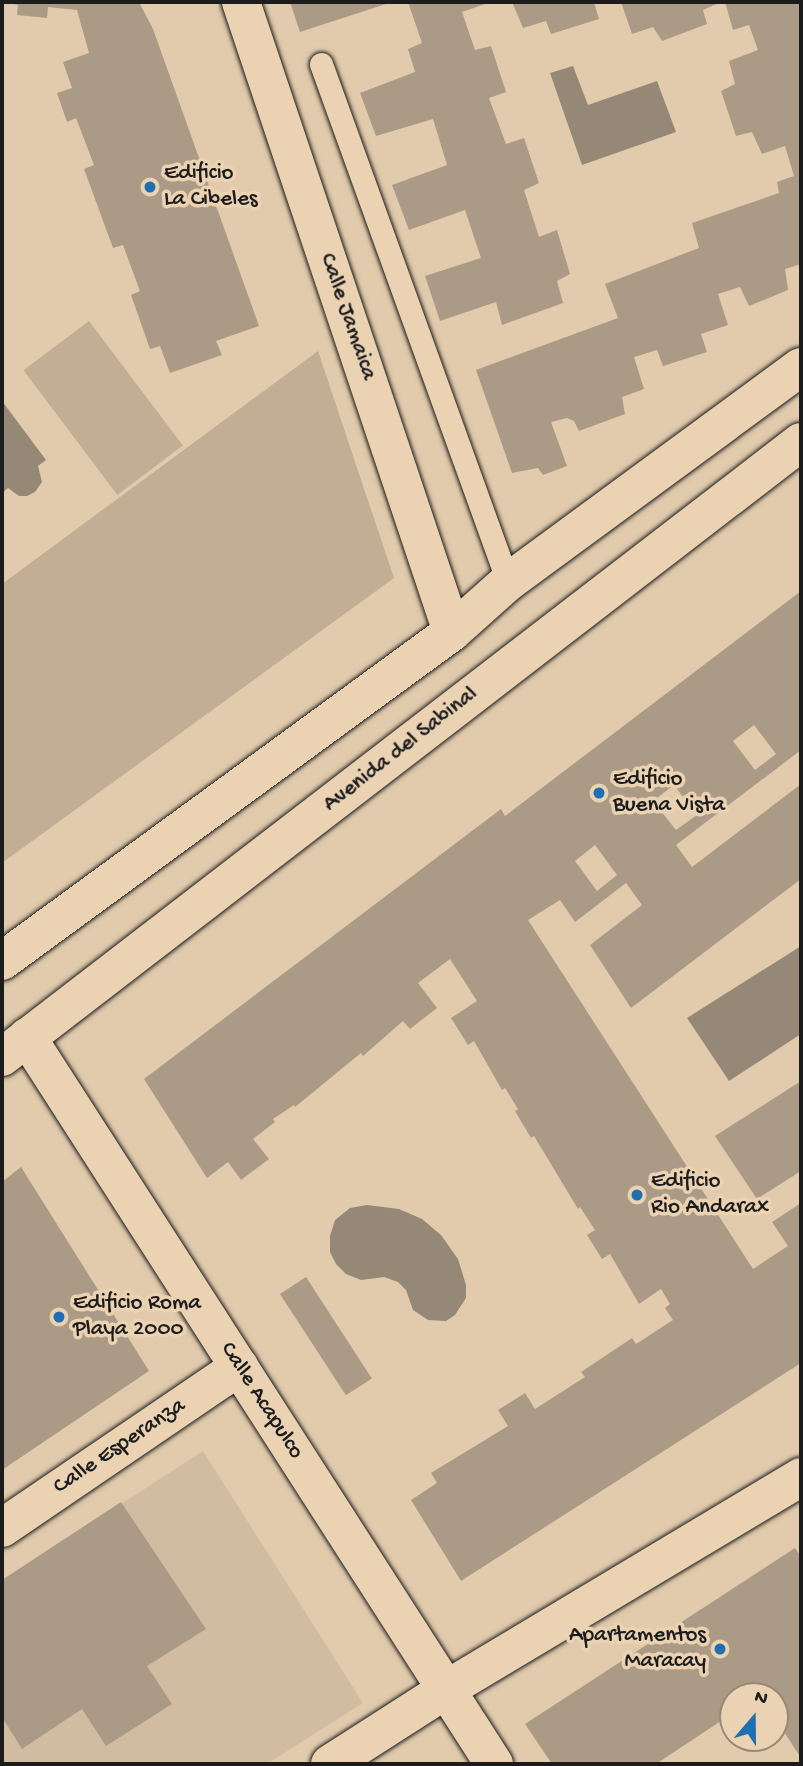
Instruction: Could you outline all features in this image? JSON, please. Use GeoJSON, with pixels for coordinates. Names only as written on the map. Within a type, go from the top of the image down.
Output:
{"type":"FeatureCollection","features":[{"type":"Feature","properties":{"kind":"street","name":"Calle Jamaica"},"geometry":{"type":"LineString","coordinates":[[241,2],[452,632]]}},
{"type":"Feature","properties":{"kind":"street"},"geometry":{"type":"LineString","coordinates":[[5,952],[452,632],[508,582],[801,367]]}},
{"type":"Feature","properties":{"kind":"street","name":"Avenida del Sabinal"},"geometry":{"type":"LineString","coordinates":[[14,1047],[801,442]]}},
{"type":"Feature","properties":{"kind":"street","name":"Calle Acapulco"},"geometry":{"type":"LineString","coordinates":[[14,1047],[239,1367],[494,1764]]}},
{"type":"Feature","properties":{"kind":"street","name":"Calle Esperanza"},"geometry":{"type":"LineString","coordinates":[[2,1528],[239,1367]]}},
{"type":"Feature","properties":{"kind":"street"},"geometry":{"type":"LineString","coordinates":[[330,1764],[447,1689],[801,1477]]}},
{"type":"Feature","properties":{"kind":"lane"},"geometry":{"type":"LineString","coordinates":[[321,64],[508,582]]}},
{"type":"Feature","properties":{"kind":"shaded area"},"geometry":{"type":"Polygon","coordinates":[[[573,66],[588,105],[657,81],[676,132],[582,165],[550,73],[573,66]]]}},
{"type":"Feature","properties":{"kind":"shaded area"},"geometry":{"type":"Polygon","coordinates":[[[89,321],[183,446],[117,495],[24,370],[89,321]]]}},
{"type":"Feature","properties":{"kind":"shaded area"},"geometry":{"type":"Polygon","coordinates":[[[318,351],[394,578],[2,863],[2,584],[318,351]]]}},
{"type":"Feature","properties":{"kind":"shaded area"},"geometry":{"type":"Polygon","coordinates":[[[2,401],[46,460],[38,466],[42,482],[35,492],[27,496],[19,496],[8,488],[2,493],[2,401]]]}},
{"type":"Feature","properties":{"kind":"shaded area"},"geometry":{"type":"Polygon","coordinates":[[[801,946],[801,1034],[729,1081],[687,1018],[801,946]]]}},
{"type":"Feature","properties":{"kind":"shaded area"},"geometry":{"type":"Polygon","coordinates":[[[367,1205],[399,1209],[422,1219],[441,1235],[458,1259],[466,1285],[466,1298],[455,1315],[446,1321],[428,1320],[413,1310],[406,1290],[398,1282],[384,1277],[361,1280],[346,1274],[336,1264],[330,1252],[330,1236],[335,1220],[350,1208],[367,1205]]]}},
{"type":"Feature","properties":{"kind":"shaded area"},"geometry":{"type":"Polygon","coordinates":[[[203,1451],[363,1703],[267,1764],[2,1764],[2,1581],[203,1451]]]}},
{"type":"Feature","properties":{"kind":"building","name":"Edificio La Cibeles"},"geometry":{"type":"Polygon","coordinates":[[[6,2],[139,2],[153,29],[259,326],[216,341],[222,355],[170,373],[160,346],[150,349],[131,295],[140,291],[123,245],[113,248],[84,169],[94,165],[76,118],[67,122],[57,93],[72,88],[63,62],[89,53],[77,10],[48,7],[47,18],[17,15],[18,5],[6,2]]]}},
{"type":"Feature","properties":{"kind":"building"},"geometry":{"type":"Polygon","coordinates":[[[290,2],[392,2],[300,32],[290,2]]]}},
{"type":"Feature","properties":{"kind":"building"},"geometry":{"type":"Polygon","coordinates":[[[408,2],[491,2],[462,12],[475,50],[491,46],[506,92],[489,98],[506,144],[524,138],[539,183],[524,190],[539,237],[557,230],[570,274],[557,281],[563,303],[502,325],[496,302],[440,321],[425,276],[481,258],[465,210],[409,230],[392,185],[447,165],[433,119],[376,136],[360,93],[415,72],[408,49],[422,43],[408,2]]]}},
{"type":"Feature","properties":{"kind":"building"},"geometry":{"type":"Polygon","coordinates":[[[512,2],[594,2],[599,19],[551,34],[546,21],[523,28],[512,2]]]}},
{"type":"Feature","properties":{"kind":"building"},"geometry":{"type":"Polygon","coordinates":[[[621,2],[721,2],[703,10],[707,24],[662,41],[653,27],[632,34],[621,2]]]}},
{"type":"Feature","properties":{"kind":"building"},"geometry":{"type":"Polygon","coordinates":[[[725,2],[801,2],[801,264],[785,269],[788,290],[749,306],[740,287],[718,294],[728,325],[701,334],[707,352],[663,366],[657,350],[634,357],[644,389],[622,397],[625,414],[579,431],[574,421],[567,418],[551,422],[567,466],[543,475],[538,468],[512,473],[476,370],[618,318],[605,284],[699,248],[692,223],[779,193],[777,182],[794,176],[785,146],[762,154],[752,132],[736,136],[721,91],[735,84],[729,61],[758,50],[749,25],[733,30],[725,2]]]}},
{"type":"Feature","properties":{"kind":"building","name":"Edificio Rio Andarax"},"geometry":{"type":"Polygon","coordinates":[[[801,591],[801,750],[676,845],[692,867],[801,784],[801,879],[631,1008],[590,945],[642,905],[626,883],[575,922],[560,900],[528,920],[753,1269],[788,1246],[772,1222],[801,1203],[801,1363],[461,1581],[411,1500],[437,1483],[431,1473],[508,1426],[498,1410],[525,1393],[535,1409],[585,1377],[581,1372],[632,1338],[636,1344],[673,1320],[665,1308],[670,1304],[661,1289],[639,1304],[610,1254],[602,1259],[587,1235],[595,1230],[580,1207],[578,1209],[534,1136],[531,1138],[515,1111],[518,1109],[505,1088],[502,1090],[474,1041],[468,1045],[451,1018],[477,1001],[450,959],[418,983],[437,1008],[410,1029],[403,1021],[363,1056],[361,1053],[295,1107],[294,1105],[273,1119],[275,1122],[253,1139],[269,1159],[241,1180],[228,1162],[207,1178],[144,1079],[501,809],[505,816],[801,591]],[[754,725],[733,741],[755,770],[776,754],[754,725]],[[674,785],[653,801],[676,830],[697,815],[674,785]],[[595,845],[575,861],[597,891],[617,875],[595,845]]]}},
{"type":"Feature","properties":{"kind":"building"},"geometry":{"type":"Polygon","coordinates":[[[801,1081],[801,1171],[757,1199],[715,1136],[801,1081]]]}},
{"type":"Feature","properties":{"kind":"building","name":"Edificio Roma Playa 2000"},"geometry":{"type":"Polygon","coordinates":[[[21,1167],[149,1371],[2,1470],[2,1182],[21,1167]]]}},
{"type":"Feature","properties":{"kind":"building"},"geometry":{"type":"Polygon","coordinates":[[[306,1277],[372,1378],[346,1395],[280,1294],[306,1277]]]}},
{"type":"Feature","properties":{"kind":"building"},"geometry":{"type":"Polygon","coordinates":[[[121,1502],[206,1629],[147,1666],[172,1704],[106,1746],[82,1709],[22,1749],[2,1717],[2,1580],[121,1502]]]}},
{"type":"Feature","properties":{"kind":"building","name":"Apartamentos Maracay"},"geometry":{"type":"Polygon","coordinates":[[[795,1548],[801,1557],[801,1758],[789,1740],[789,1682],[719,1682],[719,1722],[656,1764],[552,1764],[525,1724],[795,1548]]]}},
{"type":"Feature","properties":{"kind":"place","name":"Edificio La Cibeles"},"geometry":{"type":"Point","coordinates":[150,187]}},
{"type":"Feature","properties":{"kind":"place","name":"Edificio Buena Vista"},"geometry":{"type":"Point","coordinates":[599,793]}},
{"type":"Feature","properties":{"kind":"place","name":"Edificio Rio Andarax"},"geometry":{"type":"Point","coordinates":[637,1195]}},
{"type":"Feature","properties":{"kind":"place","name":"Edificio Roma Playa 2000"},"geometry":{"type":"Point","coordinates":[59,1317]}},
{"type":"Feature","properties":{"kind":"place","name":"Apartamentos Maracay"},"geometry":{"type":"Point","coordinates":[720,1649]}}]}
